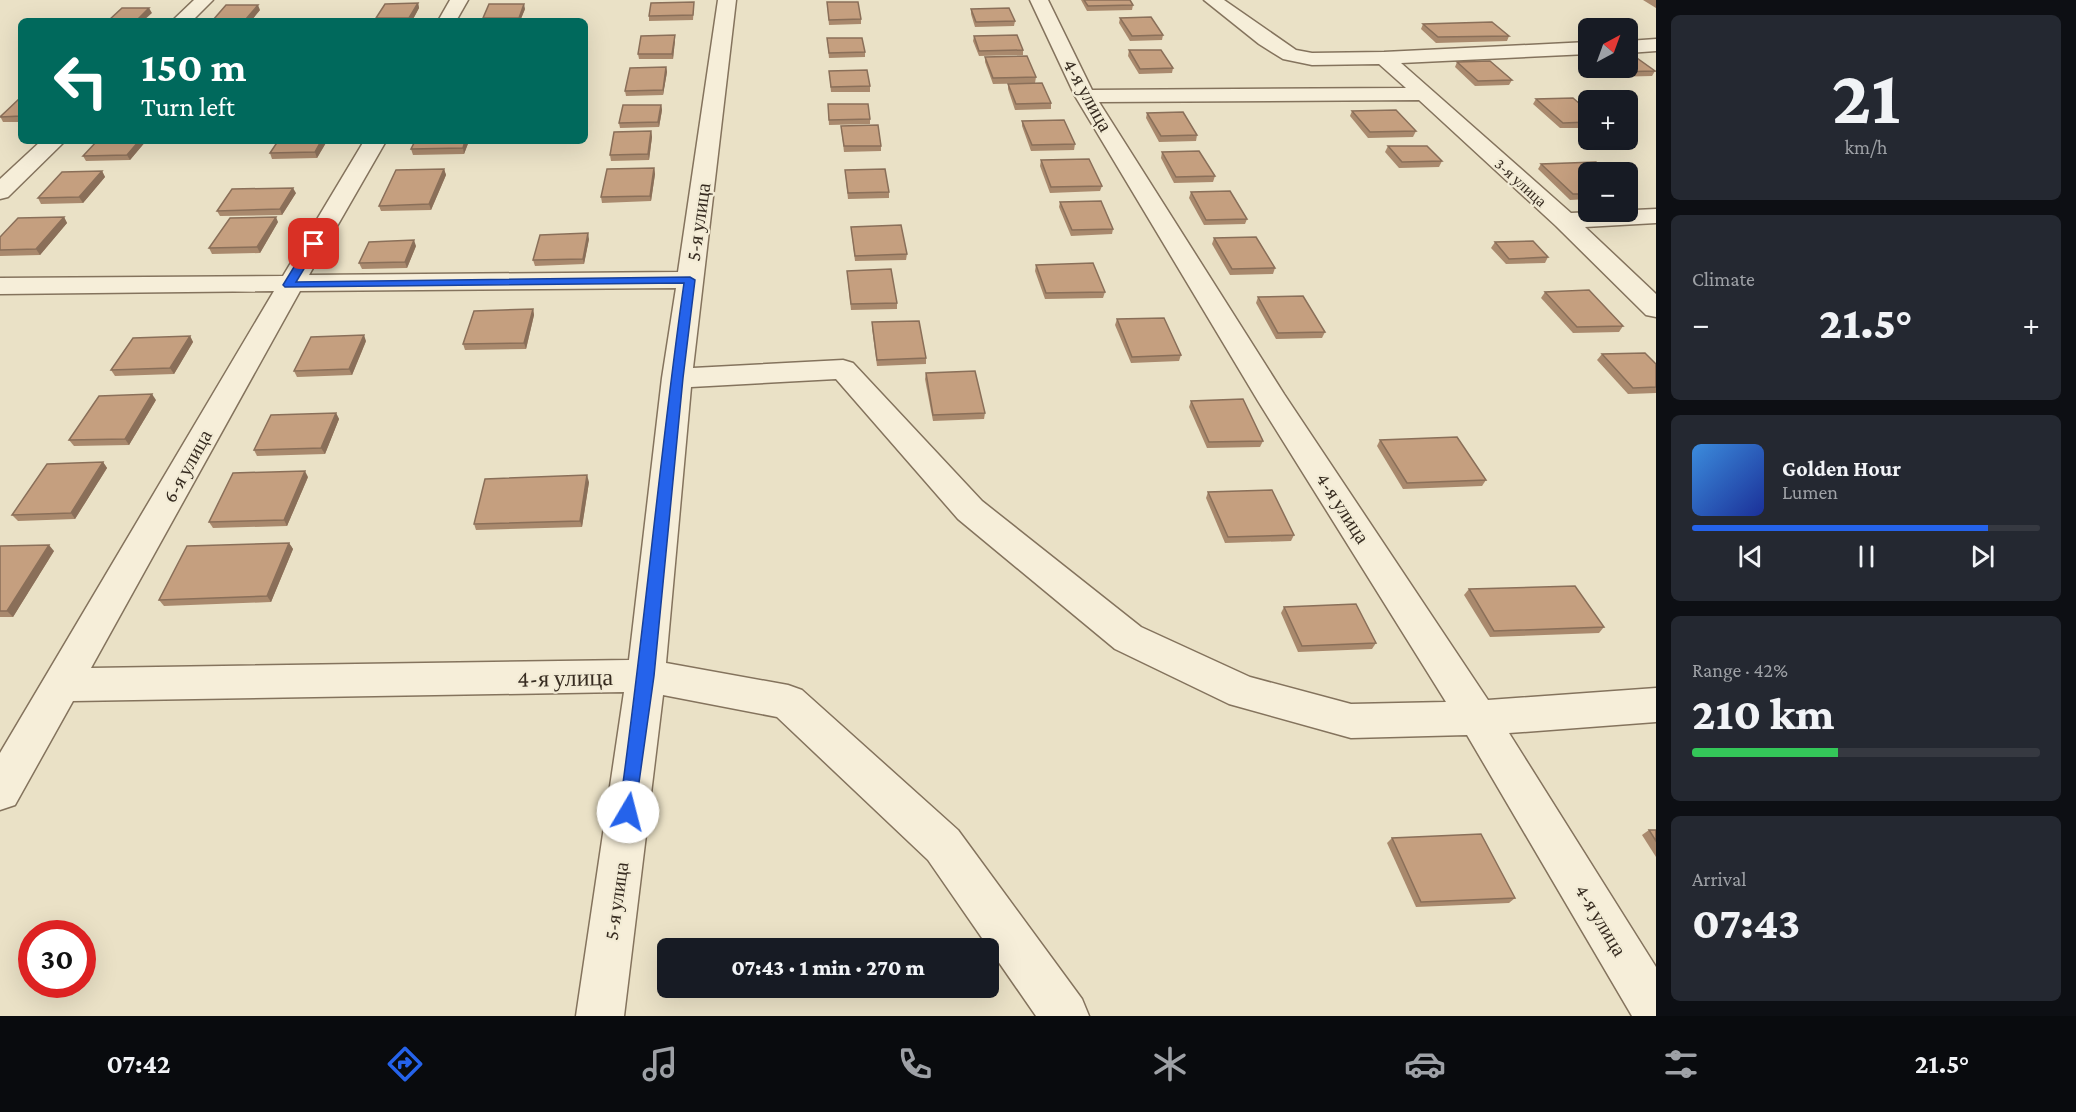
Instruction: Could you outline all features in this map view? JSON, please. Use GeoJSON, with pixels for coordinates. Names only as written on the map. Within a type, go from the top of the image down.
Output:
{"type":"FeatureCollection","features":[{"type":"Feature","properties":{"kind":"street"},"geometry":{"type":"LineString","coordinates":[[185,18],[204,0]]}},
{"type":"Feature","properties":{"kind":"street"},"geometry":{"type":"LineString","coordinates":[[449,18],[459,0]]}},
{"type":"Feature","properties":{"kind":"street","name":"5-я улица"},"geometry":{"type":"LineString","coordinates":[[600,1016],[646,676],[677,378],[728,0]]}},
{"type":"Feature","properties":{"kind":"street","name":"4-я улица"},"geometry":{"type":"LineString","coordinates":[[1039,0],[1085,96],[1274,401],[1478,718],[1656,1011]]}},
{"type":"Feature","properties":{"kind":"street"},"geometry":{"type":"LineString","coordinates":[[1213,0],[1290,55],[1312,59],[1384,58],[1578,48]]}},
{"type":"Feature","properties":{"kind":"street","name":"3-я улица"},"geometry":{"type":"LineString","coordinates":[[1384,58],[1565,221],[1656,309]]}},
{"type":"Feature","properties":{"kind":"street"},"geometry":{"type":"LineString","coordinates":[[1085,96],[1424,94]]}},
{"type":"Feature","properties":{"kind":"street"},"geometry":{"type":"LineString","coordinates":[[0,192],[51,144]]}},
{"type":"Feature","properties":{"kind":"street","name":"6-я улица"},"geometry":{"type":"LineString","coordinates":[[0,791],[63,685],[289,285],[373,144]]}},
{"type":"Feature","properties":{"kind":"street"},"geometry":{"type":"LineString","coordinates":[[1565,221],[1656,216]]}},
{"type":"Feature","properties":{"kind":"street"},"geometry":{"type":"LineString","coordinates":[[0,286],[690,280]]}},
{"type":"Feature","properties":{"kind":"street"},"geometry":{"type":"LineString","coordinates":[[677,378],[843,369],[970,510],[1128,638],[1243,692],[1351,721],[1478,718],[1656,705]]}},
{"type":"Feature","properties":{"kind":"street","name":"4-я улица"},"geometry":{"type":"LineString","coordinates":[[63,685],[646,676],[788,702],[943,845],[1065,1016]]}},
{"type":"Feature","properties":{"kind":"building"},"geometry":{"type":"Polygon","coordinates":[[[1084,0],[1130,0],[1133,5],[1088,6],[1084,0]]]}},
{"type":"Feature","properties":{"kind":"building"},"geometry":{"type":"Polygon","coordinates":[[[694,2],[693,15],[649,16],[651,3],[694,2]]]}},
{"type":"Feature","properties":{"kind":"building"},"geometry":{"type":"Polygon","coordinates":[[[827,2],[858,2],[861,19],[829,20],[827,2]]]}},
{"type":"Feature","properties":{"kind":"building"},"geometry":{"type":"Polygon","coordinates":[[[418,3],[409,18],[376,18],[385,4],[418,3]]]}},
{"type":"Feature","properties":{"kind":"building"},"geometry":{"type":"Polygon","coordinates":[[[489,4],[524,4],[519,18],[483,18],[489,4]]]}},
{"type":"Feature","properties":{"kind":"building"},"geometry":{"type":"Polygon","coordinates":[[[226,5],[258,5],[247,18],[215,18],[226,5]]]}},
{"type":"Feature","properties":{"kind":"building"},"geometry":{"type":"Polygon","coordinates":[[[122,8],[149,8],[139,18],[111,18],[122,8]]]}},
{"type":"Feature","properties":{"kind":"building"},"geometry":{"type":"Polygon","coordinates":[[[1009,8],[1015,21],[976,22],[971,9],[1009,8]]]}},
{"type":"Feature","properties":{"kind":"building"},"geometry":{"type":"Polygon","coordinates":[[[1151,17],[1163,35],[1132,36],[1120,18],[1151,17]]]}},
{"type":"Feature","properties":{"kind":"building"},"geometry":{"type":"Polygon","coordinates":[[[1492,22],[1509,36],[1438,37],[1423,24],[1492,22]]]}},
{"type":"Feature","properties":{"kind":"building"},"geometry":{"type":"Polygon","coordinates":[[[675,35],[672,54],[638,54],[641,36],[675,35]]]}},
{"type":"Feature","properties":{"kind":"building"},"geometry":{"type":"Polygon","coordinates":[[[1017,35],[1023,50],[979,51],[974,36],[1017,35]]]}},
{"type":"Feature","properties":{"kind":"building"},"geometry":{"type":"Polygon","coordinates":[[[827,38],[862,38],[865,52],[829,53],[827,38]]]}},
{"type":"Feature","properties":{"kind":"building"},"geometry":{"type":"Polygon","coordinates":[[[1129,50],[1161,50],[1173,68],[1140,69],[1129,50]]]}},
{"type":"Feature","properties":{"kind":"building"},"geometry":{"type":"Polygon","coordinates":[[[1027,56],[1036,77],[993,78],[985,57],[1027,56]]]}},
{"type":"Feature","properties":{"kind":"building"},"geometry":{"type":"Polygon","coordinates":[[[1638,59],[1655,71],[1638,71],[1638,59]]]}},
{"type":"Feature","properties":{"kind":"building"},"geometry":{"type":"Polygon","coordinates":[[[1490,61],[1512,80],[1478,81],[1457,62],[1490,61]]]}},
{"type":"Feature","properties":{"kind":"building"},"geometry":{"type":"Polygon","coordinates":[[[666,67],[663,90],[625,91],[630,68],[666,67]]]}},
{"type":"Feature","properties":{"kind":"building"},"geometry":{"type":"Polygon","coordinates":[[[867,70],[870,86],[831,87],[829,71],[867,70]]]}},
{"type":"Feature","properties":{"kind":"building"},"geometry":{"type":"Polygon","coordinates":[[[1042,83],[1051,103],[1016,104],[1008,84],[1042,83]]]}},
{"type":"Feature","properties":{"kind":"building"},"geometry":{"type":"Polygon","coordinates":[[[1573,98],[1578,102],[1578,122],[1563,123],[1536,99],[1573,98]]]}},
{"type":"Feature","properties":{"kind":"building"},"geometry":{"type":"Polygon","coordinates":[[[18,100],[18,116],[0,117],[18,100]]]}},
{"type":"Feature","properties":{"kind":"building"},"geometry":{"type":"Polygon","coordinates":[[[828,104],[868,104],[870,119],[829,120],[828,104]]]}},
{"type":"Feature","properties":{"kind":"building"},"geometry":{"type":"Polygon","coordinates":[[[623,105],[661,105],[658,122],[619,123],[623,105]]]}},
{"type":"Feature","properties":{"kind":"building"},"geometry":{"type":"Polygon","coordinates":[[[1396,110],[1416,131],[1370,132],[1352,111],[1396,110]]]}},
{"type":"Feature","properties":{"kind":"building"},"geometry":{"type":"Polygon","coordinates":[[[1183,112],[1197,135],[1161,136],[1147,113],[1183,112]]]}},
{"type":"Feature","properties":{"kind":"building"},"geometry":{"type":"Polygon","coordinates":[[[1064,120],[1075,144],[1032,145],[1022,121],[1064,120]]]}},
{"type":"Feature","properties":{"kind":"building"},"geometry":{"type":"Polygon","coordinates":[[[878,125],[881,146],[844,146],[841,126],[878,125]]]}},
{"type":"Feature","properties":{"kind":"building"},"geometry":{"type":"Polygon","coordinates":[[[651,131],[648,154],[610,155],[614,132],[651,131]]]}},
{"type":"Feature","properties":{"kind":"building"},"geometry":{"type":"Polygon","coordinates":[[[94,144],[136,144],[127,155],[83,156],[94,144]]]}},
{"type":"Feature","properties":{"kind":"building"},"geometry":{"type":"Polygon","coordinates":[[[276,144],[319,144],[315,152],[270,153],[276,144]]]}},
{"type":"Feature","properties":{"kind":"building"},"geometry":{"type":"Polygon","coordinates":[[[414,144],[464,144],[463,148],[411,149],[414,144]]]}},
{"type":"Feature","properties":{"kind":"building"},"geometry":{"type":"Polygon","coordinates":[[[1388,146],[1427,146],[1442,161],[1402,162],[1388,146]]]}},
{"type":"Feature","properties":{"kind":"building"},"geometry":{"type":"Polygon","coordinates":[[[1199,151],[1215,176],[1176,177],[1162,152],[1199,151]]]}},
{"type":"Feature","properties":{"kind":"building"},"geometry":{"type":"Polygon","coordinates":[[[1089,159],[1102,186],[1051,187],[1041,160],[1089,159]]]}},
{"type":"Feature","properties":{"kind":"building"},"geometry":{"type":"Polygon","coordinates":[[[1578,163],[1578,194],[1573,194],[1541,164],[1578,163]]]}},
{"type":"Feature","properties":{"kind":"building"},"geometry":{"type":"Polygon","coordinates":[[[654,168],[650,196],[601,197],[607,169],[654,168]]]}},
{"type":"Feature","properties":{"kind":"building"},"geometry":{"type":"Polygon","coordinates":[[[444,169],[429,204],[379,206],[396,170],[444,169]]]}},
{"type":"Feature","properties":{"kind":"building"},"geometry":{"type":"Polygon","coordinates":[[[885,169],[889,192],[848,193],[845,170],[885,169]]]}},
{"type":"Feature","properties":{"kind":"building"},"geometry":{"type":"Polygon","coordinates":[[[102,171],[79,197],[38,198],[62,172],[102,171]]]}},
{"type":"Feature","properties":{"kind":"building"},"geometry":{"type":"Polygon","coordinates":[[[293,188],[280,209],[217,211],[232,189],[293,188]]]}},
{"type":"Feature","properties":{"kind":"building"},"geometry":{"type":"Polygon","coordinates":[[[1230,191],[1247,219],[1206,220],[1191,192],[1230,191]]]}},
{"type":"Feature","properties":{"kind":"building"},"geometry":{"type":"Polygon","coordinates":[[[1101,201],[1113,229],[1072,230],[1060,202],[1101,201]]]}},
{"type":"Feature","properties":{"kind":"building"},"geometry":{"type":"Polygon","coordinates":[[[64,217],[36,249],[0,250],[0,237],[18,218],[64,217]]]}},
{"type":"Feature","properties":{"kind":"building"},"geometry":{"type":"Polygon","coordinates":[[[276,217],[257,247],[209,248],[230,218],[276,217]]]}},
{"type":"Feature","properties":{"kind":"building"},"geometry":{"type":"Polygon","coordinates":[[[901,225],[907,254],[855,256],[851,227],[901,225]]]}},
{"type":"Feature","properties":{"kind":"building"},"geometry":{"type":"Polygon","coordinates":[[[588,233],[583,259],[533,260],[540,235],[588,233]]]}},
{"type":"Feature","properties":{"kind":"building"},"geometry":{"type":"Polygon","coordinates":[[[1256,237],[1275,268],[1232,269],[1214,238],[1256,237]]]}},
{"type":"Feature","properties":{"kind":"building"},"geometry":{"type":"Polygon","coordinates":[[[414,240],[405,262],[359,263],[369,242],[414,240]]]}},
{"type":"Feature","properties":{"kind":"building"},"geometry":{"type":"Polygon","coordinates":[[[1533,241],[1548,257],[1509,259],[1495,242],[1533,241]]]}},
{"type":"Feature","properties":{"kind":"building"},"geometry":{"type":"Polygon","coordinates":[[[1093,263],[1105,292],[1046,293],[1036,265],[1093,263]]]}},
{"type":"Feature","properties":{"kind":"building"},"geometry":{"type":"Polygon","coordinates":[[[891,269],[897,303],[851,304],[847,271],[891,269]]]}},
{"type":"Feature","properties":{"kind":"building"},"geometry":{"type":"Polygon","coordinates":[[[1589,290],[1623,326],[1577,327],[1545,292],[1589,290]]]}},
{"type":"Feature","properties":{"kind":"building"},"geometry":{"type":"Polygon","coordinates":[[[1303,296],[1325,332],[1278,333],[1258,297],[1303,296]]]}},
{"type":"Feature","properties":{"kind":"building"},"geometry":{"type":"Polygon","coordinates":[[[533,309],[524,343],[463,344],[474,311],[533,309]]]}},
{"type":"Feature","properties":{"kind":"building"},"geometry":{"type":"Polygon","coordinates":[[[1164,318],[1181,355],[1132,357],[1117,319],[1164,318]]]}},
{"type":"Feature","properties":{"kind":"building"},"geometry":{"type":"Polygon","coordinates":[[[919,321],[926,358],[877,360],[872,322],[919,321]]]}},
{"type":"Feature","properties":{"kind":"building"},"geometry":{"type":"Polygon","coordinates":[[[364,335],[349,369],[294,371],[311,337],[364,335]]]}},
{"type":"Feature","properties":{"kind":"building"},"geometry":{"type":"Polygon","coordinates":[[[190,336],[170,368],[111,370],[133,338],[190,336]]]}},
{"type":"Feature","properties":{"kind":"building"},"geometry":{"type":"Polygon","coordinates":[[[1645,353],[1656,364],[1656,387],[1633,388],[1602,354],[1645,353]]]}},
{"type":"Feature","properties":{"kind":"building"},"geometry":{"type":"Polygon","coordinates":[[[975,371],[985,413],[933,415],[926,373],[975,371]]]}},
{"type":"Feature","properties":{"kind":"building"},"geometry":{"type":"Polygon","coordinates":[[[152,394],[125,439],[69,440],[99,396],[152,394]]]}},
{"type":"Feature","properties":{"kind":"building"},"geometry":{"type":"Polygon","coordinates":[[[1243,399],[1263,441],[1209,442],[1191,401],[1243,399]]]}},
{"type":"Feature","properties":{"kind":"building"},"geometry":{"type":"Polygon","coordinates":[[[336,413],[321,448],[254,450],[271,415],[336,413]]]}},
{"type":"Feature","properties":{"kind":"building"},"geometry":{"type":"Polygon","coordinates":[[[1457,437],[1486,480],[1407,483],[1380,440],[1457,437]]]}},
{"type":"Feature","properties":{"kind":"building"},"geometry":{"type":"Polygon","coordinates":[[[103,462],[71,513],[12,515],[47,464],[103,462]]]}},
{"type":"Feature","properties":{"kind":"building"},"geometry":{"type":"Polygon","coordinates":[[[305,471],[284,520],[209,522],[233,473],[305,471]]]}},
{"type":"Feature","properties":{"kind":"building"},"geometry":{"type":"Polygon","coordinates":[[[587,475],[580,521],[474,524],[485,479],[587,475]]]}},
{"type":"Feature","properties":{"kind":"building"},"geometry":{"type":"Polygon","coordinates":[[[1272,490],[1294,535],[1228,537],[1208,492],[1272,490]]]}},
{"type":"Feature","properties":{"kind":"building"},"geometry":{"type":"Polygon","coordinates":[[[289,543],[267,596],[159,600],[187,546],[289,543]]]}},
{"type":"Feature","properties":{"kind":"building"},"geometry":{"type":"Polygon","coordinates":[[[49,545],[7,611],[0,611],[0,546],[49,545]]]}},
{"type":"Feature","properties":{"kind":"building"},"geometry":{"type":"Polygon","coordinates":[[[1575,586],[1604,627],[1494,631],[1469,589],[1575,586]]]}},
{"type":"Feature","properties":{"kind":"building"},"geometry":{"type":"Polygon","coordinates":[[[1356,604],[1376,643],[1302,646],[1284,607],[1356,604]]]}},
{"type":"Feature","properties":{"kind":"building"},"geometry":{"type":"Polygon","coordinates":[[[1649,830],[1656,830],[1656,841],[1649,830]]]}},
{"type":"Feature","properties":{"kind":"building"},"geometry":{"type":"Polygon","coordinates":[[[1481,834],[1515,898],[1421,902],[1392,838],[1481,834]]]}},
{"type":"Feature","properties":{"kind":"route"},"geometry":{"type":"LineString","coordinates":[[314,244],[289,285],[690,280],[677,378],[646,676],[628,812]]}}]}
